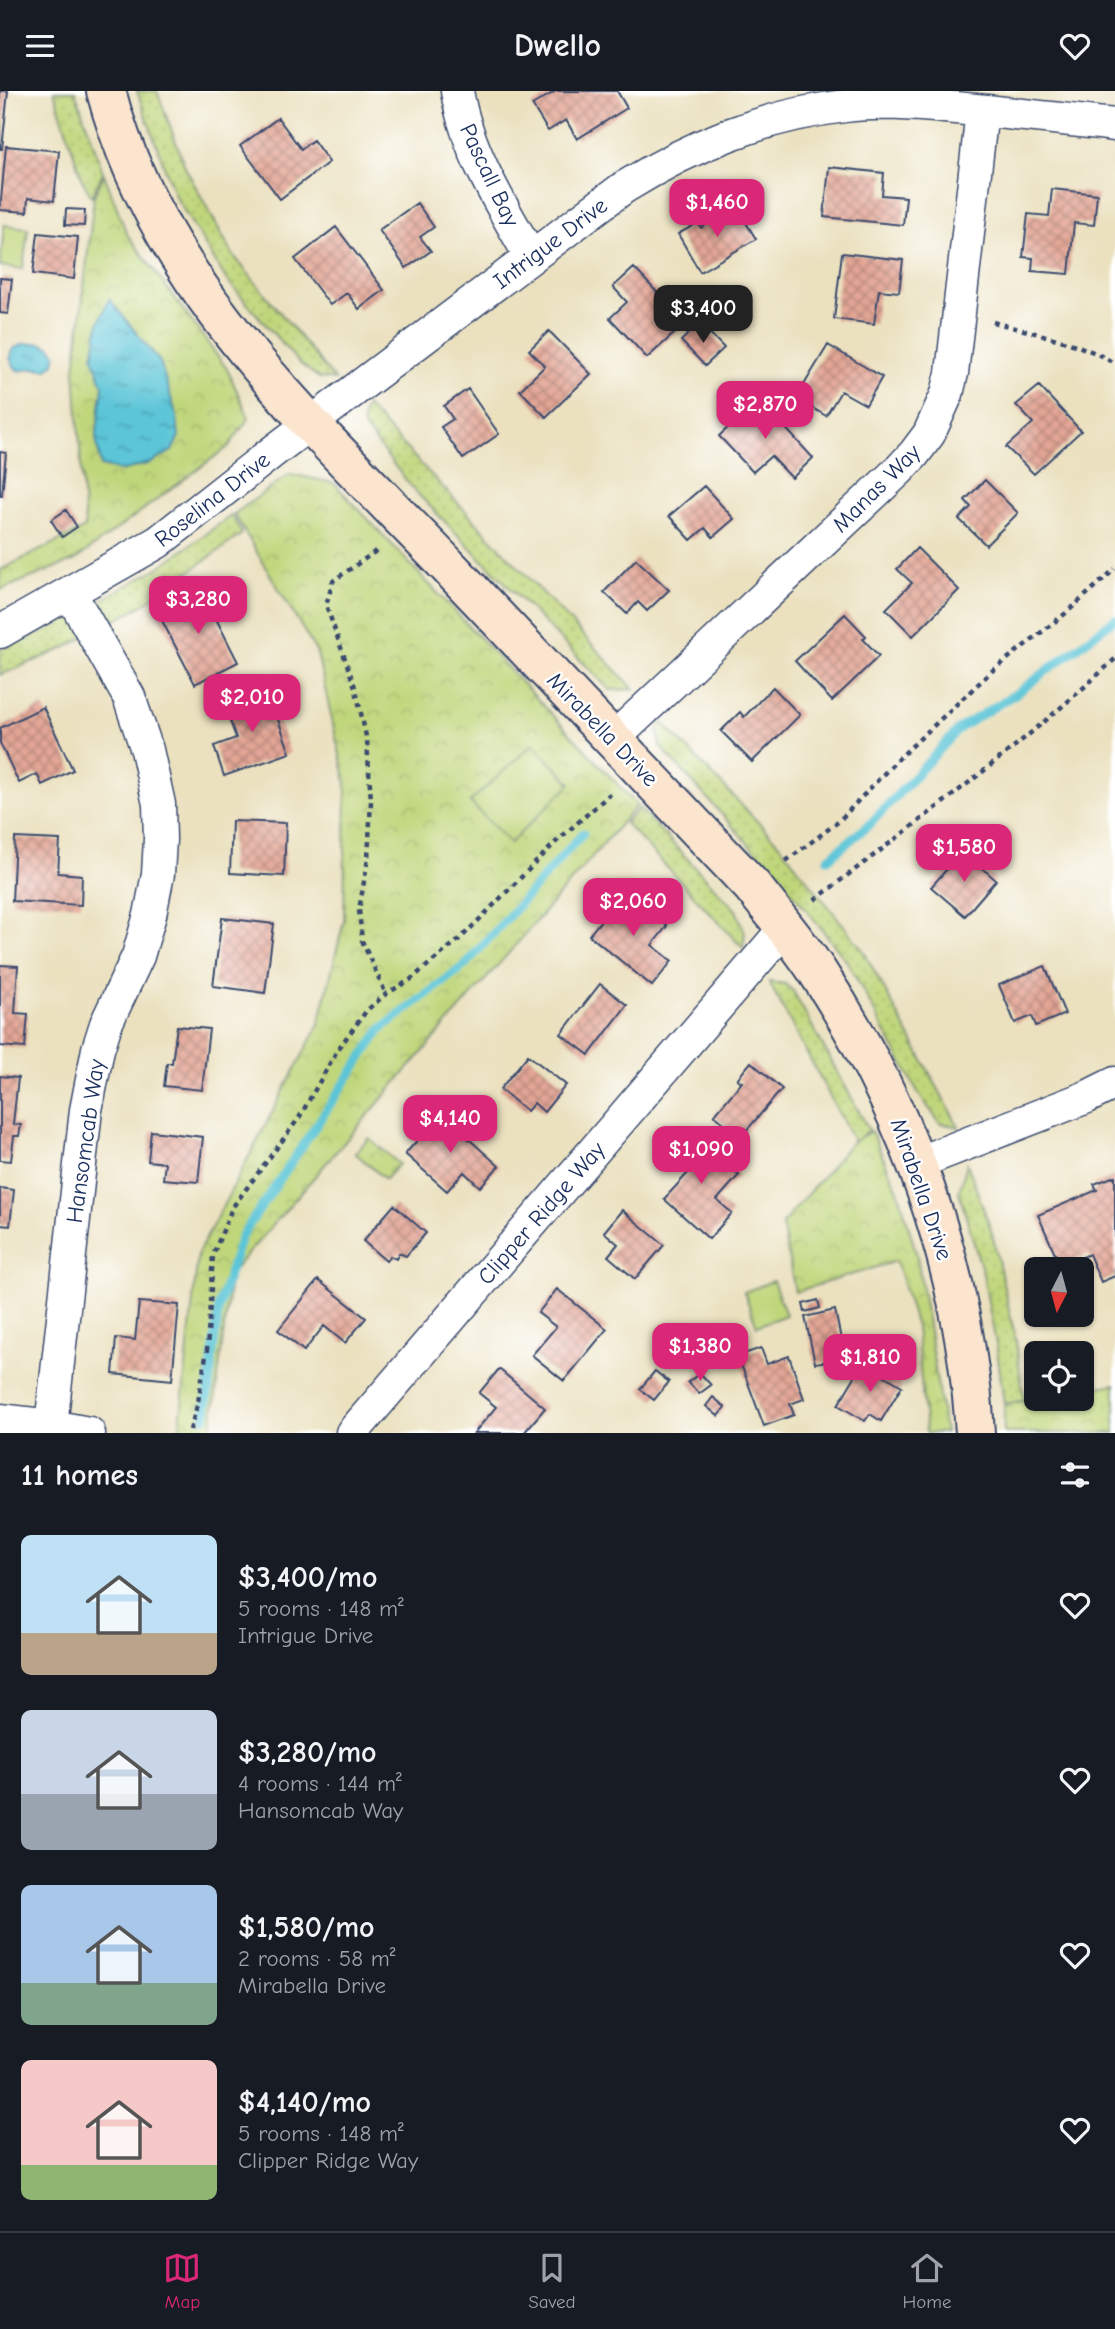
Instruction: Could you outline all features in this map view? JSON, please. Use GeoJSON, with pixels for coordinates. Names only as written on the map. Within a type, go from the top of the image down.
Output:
{"type":"FeatureCollection","features":[{"type":"Feature","properties":{"kind":"street","name":"Mirabella Drive"},"geometry":{"type":"LineString","coordinates":[[106,91],[143,192],[191,278],[239,342],[311,423],[752,886],[815,968],[865,1050],[917,1163],[948,1259],[958,1304],[967,1351],[975,1433]]}},
{"type":"Feature","properties":{"kind":"street","name":"Pascall Bay"},"geometry":{"type":"LineString","coordinates":[[457,91],[461,114],[485,174],[531,257]]}},
{"type":"Feature","properties":{"kind":"street","name":"Intrigue Drive"},"geometry":{"type":"LineString","coordinates":[[311,423],[623,188],[708,141],[753,124],[847,105],[929,106],[1115,125]]}},
{"type":"Feature","properties":{"kind":"street","name":"Manas Way"},"geometry":{"type":"LineString","coordinates":[[614,739],[899,470],[929,434],[947,394],[956,353],[982,111]]}},
{"type":"Feature","properties":{"kind":"street","name":"Roselina Drive"},"geometry":{"type":"LineString","coordinates":[[0,632],[158,542],[311,423]]}},
{"type":"Feature","properties":{"kind":"street","name":"Hansomcab Way"},"geometry":{"type":"LineString","coordinates":[[51,1426],[88,1098],[106,1024],[138,956],[150,915],[158,874],[160,839],[159,804],[147,750],[129,697],[70,593]]}},
{"type":"Feature","properties":{"kind":"street","name":"Clipper Ridge Way"},"geometry":{"type":"LineString","coordinates":[[352,1433],[785,928]]}},
{"type":"Feature","properties":{"kind":"street"},"geometry":{"type":"LineString","coordinates":[[917,1163],[1087,1097],[1115,1083]]}},
{"type":"Feature","properties":{"kind":"street"},"geometry":{"type":"LineString","coordinates":[[0,1420],[89,1433]]}},
{"type":"Feature","properties":{"kind":"path"},"geometry":{"type":"LineString","coordinates":[[993,323],[1057,339],[1106,358],[1115,365]]}},
{"type":"Feature","properties":{"kind":"path"},"geometry":{"type":"LineString","coordinates":[[376,551],[333,581],[326,605],[356,690],[367,741],[371,801],[368,859],[359,911],[362,941],[386,994]]}},
{"type":"Feature","properties":{"kind":"path"},"geometry":{"type":"LineString","coordinates":[[786,861],[838,822],[896,761],[992,671],[1066,613],[1115,569]]}},
{"type":"Feature","properties":{"kind":"path"},"geometry":{"type":"LineString","coordinates":[[815,900],[1010,750],[1115,659]]}},
{"type":"Feature","properties":{"kind":"path"},"geometry":{"type":"LineString","coordinates":[[190,1430],[207,1350],[213,1255],[232,1208],[299,1118],[338,1049],[367,1010],[386,994],[410,980],[462,937],[557,841],[610,794]]}},
{"type":"Feature","properties":{"kind":"green space"},"geometry":{"type":"Polygon","coordinates":[[[54,91],[75,91],[103,172],[92,197],[82,180],[54,91]]]}},
{"type":"Feature","properties":{"kind":"green space"},"geometry":{"type":"Polygon","coordinates":[[[137,91],[157,91],[186,169],[233,255],[335,380],[319,378],[299,363],[226,279],[175,196],[137,91]]]}},
{"type":"Feature","properties":{"kind":"green space"},"geometry":{"type":"Polygon","coordinates":[[[104,174],[127,234],[227,369],[249,418],[228,447],[75,560],[0,590],[0,570],[85,528],[75,370],[94,196],[104,174]]]}},
{"type":"Feature","properties":{"kind":"green space"},"geometry":{"type":"Polygon","coordinates":[[[4,225],[28,228],[23,269],[0,266],[4,225]]]}},
{"type":"Feature","properties":{"kind":"green space"},"geometry":{"type":"Polygon","coordinates":[[[366,406],[634,689],[610,690],[414,490],[363,426],[366,406]]]}},
{"type":"Feature","properties":{"kind":"green space"},"geometry":{"type":"Polygon","coordinates":[[[290,474],[334,483],[637,805],[231,1273],[211,1433],[179,1433],[198,1253],[319,1024],[344,920],[346,782],[317,653],[234,514],[290,474]]]}},
{"type":"Feature","properties":{"kind":"green space"},"geometry":{"type":"Polygon","coordinates":[[[232,515],[242,534],[143,605],[61,650],[0,675],[0,650],[49,629],[158,568],[232,515]]]}},
{"type":"Feature","properties":{"kind":"green space"},"geometry":{"type":"Polygon","coordinates":[[[660,720],[779,844],[863,950],[959,1127],[940,1123],[920,1096],[848,963],[798,899],[660,746],[660,720]]]}},
{"type":"Feature","properties":{"kind":"green space"},"geometry":{"type":"Polygon","coordinates":[[[533,744],[571,783],[510,843],[470,802],[533,744]]]}},
{"type":"Feature","properties":{"kind":"green space"},"geometry":{"type":"Polygon","coordinates":[[[639,808],[736,910],[745,932],[743,948],[625,823],[639,808]]]}},
{"type":"Feature","properties":{"kind":"green space"},"geometry":{"type":"Polygon","coordinates":[[[769,982],[785,984],[793,991],[869,1130],[854,1142],[769,982]]]}},
{"type":"Feature","properties":{"kind":"green space"},"geometry":{"type":"Polygon","coordinates":[[[871,1131],[899,1193],[917,1256],[945,1433],[926,1433],[916,1327],[896,1261],[795,1292],[782,1224],[851,1143],[871,1131]]]}},
{"type":"Feature","properties":{"kind":"green space"},"geometry":{"type":"Polygon","coordinates":[[[369,1138],[399,1164],[385,1179],[355,1153],[369,1138]]]}},
{"type":"Feature","properties":{"kind":"green space"},"geometry":{"type":"Polygon","coordinates":[[[967,1163],[992,1233],[1016,1341],[1024,1400],[1004,1404],[983,1274],[959,1192],[967,1163]]]}},
{"type":"Feature","properties":{"kind":"green space"},"geometry":{"type":"Polygon","coordinates":[[[773,1281],[786,1315],[757,1326],[744,1292],[773,1281]]]}},
{"type":"Feature","properties":{"kind":"green space"},"geometry":{"type":"Polygon","coordinates":[[[1115,1384],[1115,1433],[1004,1433],[1004,1405],[1024,1401],[1024,1411],[1094,1411],[1094,1388],[1115,1384]]]}},
{"type":"Feature","properties":{"kind":"water"},"geometry":{"type":"Polygon","coordinates":[[[109,299],[160,362],[177,417],[179,436],[172,451],[151,463],[121,471],[101,466],[96,438],[103,386],[93,357],[99,322],[109,299]]]}},
{"type":"Feature","properties":{"kind":"water"},"geometry":{"type":"Polygon","coordinates":[[[40,343],[51,347],[56,354],[54,363],[47,369],[17,370],[10,358],[13,349],[23,344],[40,343]]]}},
{"type":"Feature","properties":{"kind":"building"},"geometry":{"type":"Polygon","coordinates":[[[0,91],[8,91],[2,149],[0,149],[0,91]]]}},
{"type":"Feature","properties":{"kind":"building"},"geometry":{"type":"Polygon","coordinates":[[[556,91],[617,91],[627,108],[577,139],[566,120],[548,131],[532,105],[556,91]]]}},
{"type":"Feature","properties":{"kind":"building"},"geometry":{"type":"Polygon","coordinates":[[[278,118],[301,149],[313,140],[329,162],[280,199],[240,146],[278,118]]]}},
{"type":"Feature","properties":{"kind":"building"},"geometry":{"type":"Polygon","coordinates":[[[6,146],[59,151],[54,201],[28,198],[27,212],[0,210],[6,146]]]}},
{"type":"Feature","properties":{"kind":"building"},"geometry":{"type":"Polygon","coordinates":[[[829,167],[884,173],[882,195],[906,197],[903,225],[824,217],[829,167]]]}},
{"type":"Feature","properties":{"kind":"building"},"geometry":{"type":"Polygon","coordinates":[[[1052,189],[1097,194],[1094,225],[1074,223],[1069,274],[1032,271],[1033,258],[1023,257],[1028,214],[1049,216],[1052,189]]]}},
{"type":"Feature","properties":{"kind":"building"},"geometry":{"type":"Polygon","coordinates":[[[417,203],[434,227],[420,237],[431,251],[406,268],[379,230],[417,203]]]}},
{"type":"Feature","properties":{"kind":"building"},"geometry":{"type":"Polygon","coordinates":[[[737,208],[756,239],[700,272],[678,234],[698,223],[701,228],[737,208]]]}},
{"type":"Feature","properties":{"kind":"building"},"geometry":{"type":"Polygon","coordinates":[[[66,209],[85,210],[84,226],[65,225],[66,209]]]}},
{"type":"Feature","properties":{"kind":"building"},"geometry":{"type":"Polygon","coordinates":[[[336,227],[384,290],[359,309],[347,293],[330,305],[295,259],[336,227]]]}},
{"type":"Feature","properties":{"kind":"building"},"geometry":{"type":"Polygon","coordinates":[[[38,233],[78,237],[74,279],[33,274],[38,233]]]}},
{"type":"Feature","properties":{"kind":"building"},"geometry":{"type":"Polygon","coordinates":[[[842,253],[903,260],[899,292],[879,290],[874,324],[834,319],[842,253]]]}},
{"type":"Feature","properties":{"kind":"building"},"geometry":{"type":"Polygon","coordinates":[[[634,268],[686,323],[647,358],[610,318],[627,302],[613,287],[634,268]]]}},
{"type":"Feature","properties":{"kind":"building"},"geometry":{"type":"Polygon","coordinates":[[[0,278],[12,279],[8,314],[0,313],[0,278]]]}},
{"type":"Feature","properties":{"kind":"building"},"geometry":{"type":"Polygon","coordinates":[[[700,323],[724,348],[705,366],[681,341],[700,323]]]}},
{"type":"Feature","properties":{"kind":"building"},"geometry":{"type":"Polygon","coordinates":[[[549,331],[591,374],[546,417],[520,390],[545,366],[529,350],[549,331]]]}},
{"type":"Feature","properties":{"kind":"building"},"geometry":{"type":"Polygon","coordinates":[[[828,345],[882,377],[866,405],[841,391],[826,416],[796,398],[828,345]]]}},
{"type":"Feature","properties":{"kind":"building"},"geometry":{"type":"Polygon","coordinates":[[[1039,386],[1081,431],[1034,474],[1006,447],[1033,423],[1016,405],[1039,386]]]}},
{"type":"Feature","properties":{"kind":"building"},"geometry":{"type":"Polygon","coordinates":[[[468,389],[499,434],[463,459],[441,427],[453,419],[444,406],[468,389]]]}},
{"type":"Feature","properties":{"kind":"building"},"geometry":{"type":"Polygon","coordinates":[[[759,399],[813,458],[792,478],[771,456],[753,472],[719,436],[759,399]]]}},
{"type":"Feature","properties":{"kind":"building"},"geometry":{"type":"Polygon","coordinates":[[[0,452],[6,453],[2,496],[0,496],[0,452]]]}},
{"type":"Feature","properties":{"kind":"building"},"geometry":{"type":"Polygon","coordinates":[[[985,480],[1018,513],[986,545],[959,519],[971,507],[965,500],[985,480]]]}},
{"type":"Feature","properties":{"kind":"building"},"geometry":{"type":"Polygon","coordinates":[[[704,486],[734,519],[713,537],[705,528],[691,540],[669,516],[704,486]]]}},
{"type":"Feature","properties":{"kind":"building"},"geometry":{"type":"Polygon","coordinates":[[[66,510],[77,527],[62,537],[51,520],[66,510]]]}},
{"type":"Feature","properties":{"kind":"building"},"geometry":{"type":"Polygon","coordinates":[[[917,548],[959,590],[913,636],[886,609],[912,583],[897,569],[917,548]]]}},
{"type":"Feature","properties":{"kind":"building"},"geometry":{"type":"Polygon","coordinates":[[[636,559],[669,590],[647,611],[638,602],[627,614],[604,592],[636,559]]]}},
{"type":"Feature","properties":{"kind":"building"},"geometry":{"type":"Polygon","coordinates":[[[201,589],[238,662],[195,684],[157,611],[201,589]]]}},
{"type":"Feature","properties":{"kind":"building"},"geometry":{"type":"Polygon","coordinates":[[[845,614],[866,636],[863,639],[879,656],[832,701],[795,661],[845,614]]]}},
{"type":"Feature","properties":{"kind":"building"},"geometry":{"type":"Polygon","coordinates":[[[773,687],[800,715],[752,762],[721,731],[740,712],[744,717],[773,687]]]}},
{"type":"Feature","properties":{"kind":"building"},"geometry":{"type":"Polygon","coordinates":[[[267,689],[290,753],[224,776],[214,746],[236,738],[224,704],[267,689]]]}},
{"type":"Feature","properties":{"kind":"building"},"geometry":{"type":"Polygon","coordinates":[[[43,707],[73,770],[42,785],[37,774],[19,783],[0,743],[0,728],[43,707]]]}},
{"type":"Feature","properties":{"kind":"building"},"geometry":{"type":"Polygon","coordinates":[[[232,821],[286,823],[284,876],[230,873],[232,821]]]}},
{"type":"Feature","properties":{"kind":"building"},"geometry":{"type":"Polygon","coordinates":[[[15,838],[60,840],[58,873],[82,875],[81,905],[12,901],[15,838]]]}},
{"type":"Feature","properties":{"kind":"building"},"geometry":{"type":"Polygon","coordinates":[[[963,851],[996,880],[965,916],[931,887],[963,851]]]}},
{"type":"Feature","properties":{"kind":"building"},"geometry":{"type":"Polygon","coordinates":[[[625,891],[667,926],[652,945],[672,961],[652,986],[589,935],[625,891]]]}},
{"type":"Feature","properties":{"kind":"building"},"geometry":{"type":"Polygon","coordinates":[[[222,918],[274,924],[265,993],[213,986],[222,918]]]}},
{"type":"Feature","properties":{"kind":"building"},"geometry":{"type":"Polygon","coordinates":[[[0,965],[18,966],[15,1013],[28,1014],[25,1048],[0,1046],[0,965]]]}},
{"type":"Feature","properties":{"kind":"building"},"geometry":{"type":"Polygon","coordinates":[[[1045,966],[1065,1014],[1036,1026],[1032,1016],[1015,1023],[999,985],[1045,966]]]}},
{"type":"Feature","properties":{"kind":"building"},"geometry":{"type":"Polygon","coordinates":[[[600,984],[627,1005],[589,1055],[561,1034],[600,984]]]}},
{"type":"Feature","properties":{"kind":"building"},"geometry":{"type":"Polygon","coordinates":[[[177,1026],[209,1029],[202,1090],[164,1086],[167,1063],[172,1063],[177,1026]]]}},
{"type":"Feature","properties":{"kind":"building"},"geometry":{"type":"Polygon","coordinates":[[[528,1055],[566,1085],[544,1112],[534,1103],[527,1111],[500,1089],[528,1055]]]}},
{"type":"Feature","properties":{"kind":"building"},"geometry":{"type":"Polygon","coordinates":[[[751,1062],[782,1089],[741,1137],[714,1115],[742,1082],[737,1079],[751,1062]]]}},
{"type":"Feature","properties":{"kind":"building"},"geometry":{"type":"Polygon","coordinates":[[[0,1076],[18,1078],[13,1124],[21,1125],[19,1136],[14,1136],[11,1161],[0,1160],[0,1076]]]}},
{"type":"Feature","properties":{"kind":"building"},"geometry":{"type":"Polygon","coordinates":[[[441,1114],[499,1166],[480,1187],[464,1172],[447,1191],[405,1154],[441,1114]]]}},
{"type":"Feature","properties":{"kind":"building"},"geometry":{"type":"Polygon","coordinates":[[[151,1131],[203,1137],[198,1182],[163,1179],[165,1163],[148,1161],[151,1131]]]}},
{"type":"Feature","properties":{"kind":"building"},"geometry":{"type":"Polygon","coordinates":[[[691,1133],[739,1175],[717,1200],[732,1213],[709,1239],[664,1199],[689,1172],[671,1156],[691,1133]]]}},
{"type":"Feature","properties":{"kind":"building"},"geometry":{"type":"Polygon","coordinates":[[[1115,1176],[1115,1276],[1101,1282],[1094,1266],[1094,1257],[1089,1254],[1083,1257],[1057,1257],[1038,1215],[1097,1190],[1094,1184],[1115,1176]]]}},
{"type":"Feature","properties":{"kind":"building"},"geometry":{"type":"Polygon","coordinates":[[[0,1188],[14,1190],[10,1226],[0,1225],[0,1188]]]}},
{"type":"Feature","properties":{"kind":"building"},"geometry":{"type":"Polygon","coordinates":[[[394,1205],[426,1233],[406,1256],[399,1253],[396,1259],[390,1256],[386,1261],[363,1241],[394,1205]]]}},
{"type":"Feature","properties":{"kind":"building"},"geometry":{"type":"Polygon","coordinates":[[[622,1210],[664,1245],[635,1279],[608,1256],[618,1244],[604,1232],[622,1210]]]}},
{"type":"Feature","properties":{"kind":"building"},"geometry":{"type":"Polygon","coordinates":[[[318,1280],[366,1318],[345,1343],[324,1326],[304,1351],[278,1330],[318,1280]]]}},
{"type":"Feature","properties":{"kind":"building"},"geometry":{"type":"Polygon","coordinates":[[[557,1289],[607,1329],[564,1381],[532,1355],[556,1327],[538,1313],[557,1289]]]}},
{"type":"Feature","properties":{"kind":"building"},"geometry":{"type":"Polygon","coordinates":[[[818,1300],[820,1308],[805,1312],[803,1304],[818,1300]]]}},
{"type":"Feature","properties":{"kind":"building"},"geometry":{"type":"Polygon","coordinates":[[[139,1302],[179,1305],[172,1380],[113,1374],[116,1338],[135,1340],[139,1302]]]}},
{"type":"Feature","properties":{"kind":"building"},"geometry":{"type":"Polygon","coordinates":[[[835,1310],[845,1359],[815,1363],[805,1317],[835,1310]]]}},
{"type":"Feature","properties":{"kind":"building"},"geometry":{"type":"Polygon","coordinates":[[[761,1348],[767,1364],[789,1356],[804,1399],[790,1404],[794,1415],[764,1426],[738,1356],[761,1348]]]}},
{"type":"Feature","properties":{"kind":"building"},"geometry":{"type":"Polygon","coordinates":[[[863,1363],[902,1386],[881,1421],[870,1414],[865,1421],[838,1405],[863,1363]]]}},
{"type":"Feature","properties":{"kind":"building"},"geometry":{"type":"Polygon","coordinates":[[[499,1369],[545,1408],[524,1433],[474,1433],[496,1407],[479,1393],[499,1369]]]}},
{"type":"Feature","properties":{"kind":"building"},"geometry":{"type":"Polygon","coordinates":[[[655,1371],[669,1382],[654,1400],[640,1389],[655,1371]]]}},
{"type":"Feature","properties":{"kind":"building"},"geometry":{"type":"Polygon","coordinates":[[[700,1373],[711,1385],[699,1394],[688,1382],[700,1373]]]}},
{"type":"Feature","properties":{"kind":"building"},"geometry":{"type":"Polygon","coordinates":[[[713,1397],[725,1407],[718,1416],[706,1406],[713,1397]]]}},
{"type":"Feature","properties":{"kind":"waterway"},"geometry":{"type":"LineString","coordinates":[[828,859],[871,823],[960,728],[1020,691],[1115,619]]}},
{"type":"Feature","properties":{"kind":"waterway"},"geometry":{"type":"LineString","coordinates":[[205,1418],[219,1305],[241,1237],[381,1029],[465,965],[583,833]]}}]}
